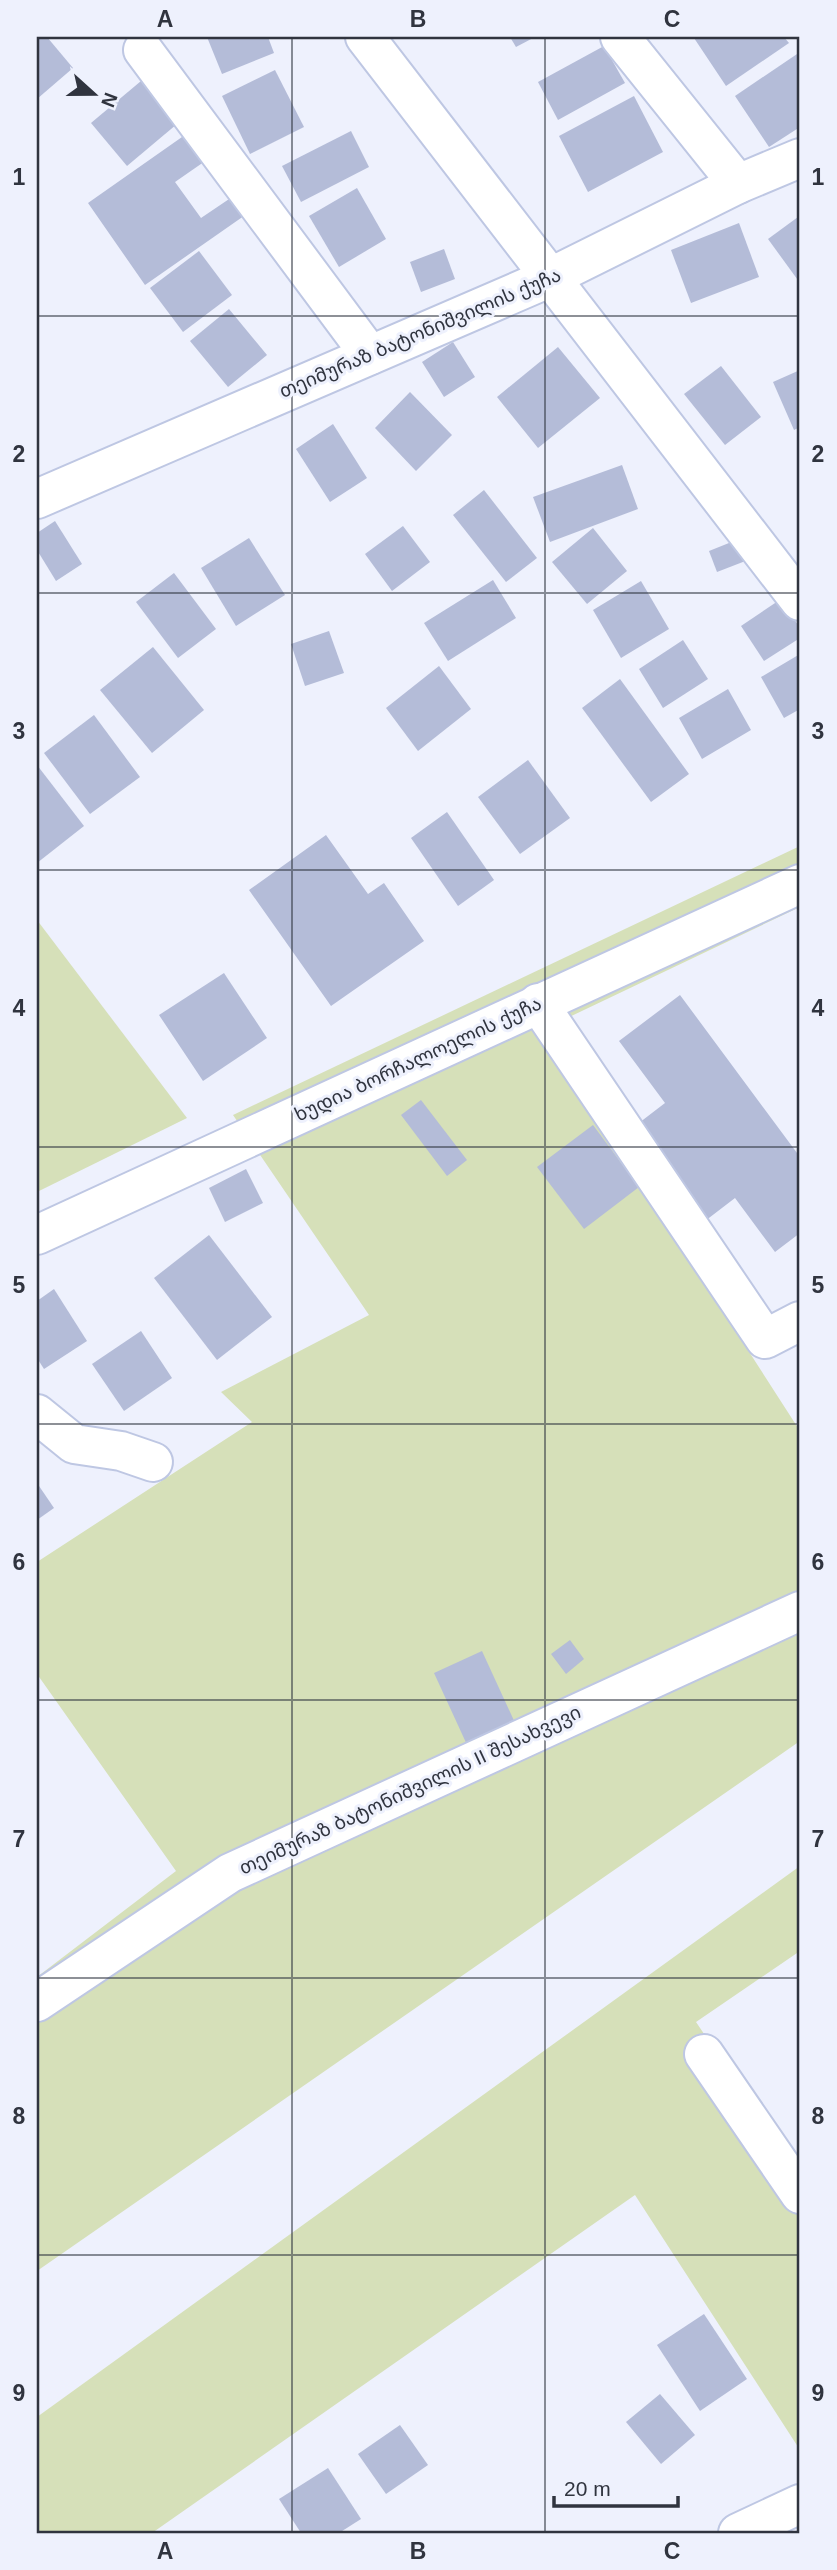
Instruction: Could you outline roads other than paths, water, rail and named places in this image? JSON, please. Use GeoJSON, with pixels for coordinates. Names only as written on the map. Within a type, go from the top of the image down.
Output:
{"type":"FeatureCollection","features":[{"type":"Feature","properties":{"kind":"street"},"geometry":{"type":"LineString","coordinates":[[365,37],[800,601]]}},
{"type":"Feature","properties":{"kind":"street"},"geometry":{"type":"LineString","coordinates":[[620,37],[738,184]]}},
{"type":"Feature","properties":{"kind":"street"},"geometry":{"type":"LineString","coordinates":[[143,50],[370,355]]}},
{"type":"Feature","properties":{"kind":"street","name":"თეიმურაზ ბატონიშვილის ქუჩა"},"geometry":{"type":"LineString","coordinates":[[37,499],[550,278],[738,184],[800,158]]}},
{"type":"Feature","properties":{"kind":"street","name":"ხუდია ბორჩალოელის ქუჩა"},"geometry":{"type":"LineString","coordinates":[[37,1235],[800,884]]}},
{"type":"Feature","properties":{"kind":"street"},"geometry":{"type":"LineString","coordinates":[[538,1003],[765,1339],[800,1321]]}},
{"type":"Feature","properties":{"kind":"street"},"geometry":{"type":"LineString","coordinates":[[37,1414],[74,1444],[121,1451],[153,1462]]}},
{"type":"Feature","properties":{"kind":"street","name":"თეიმურაზ ბატონიშვილის II შესახვევი"},"geometry":{"type":"LineString","coordinates":[[37,2002],[230,1873],[800,1611]]}},
{"type":"Feature","properties":{"kind":"street"},"geometry":{"type":"LineString","coordinates":[[704,2054],[800,2194]]}},
{"type":"Feature","properties":{"kind":"street"},"geometry":{"type":"LineString","coordinates":[[738,2533],[800,2504]]}}]}
